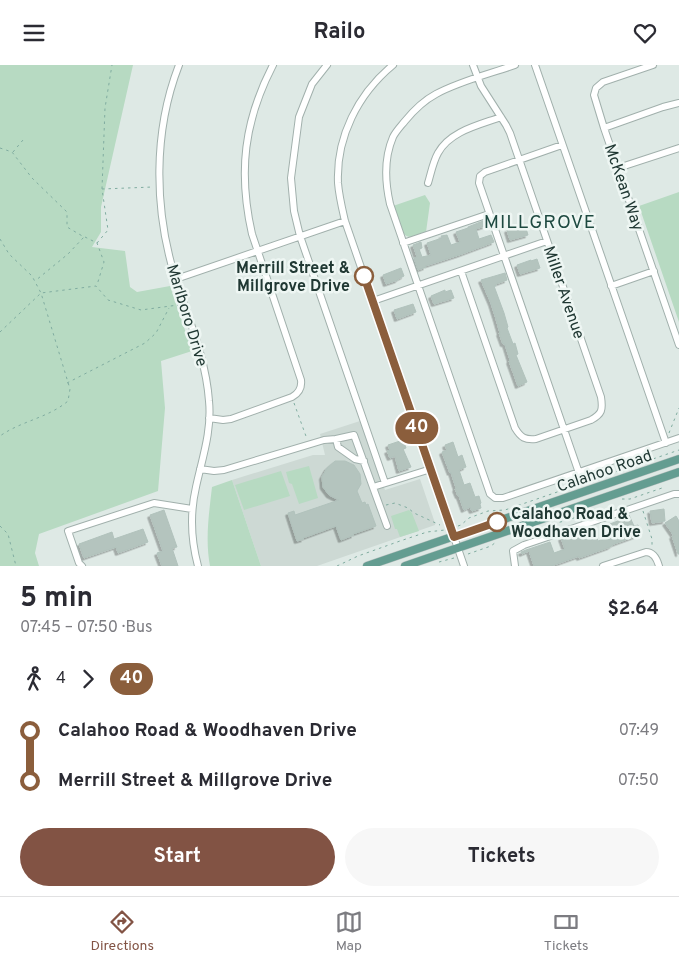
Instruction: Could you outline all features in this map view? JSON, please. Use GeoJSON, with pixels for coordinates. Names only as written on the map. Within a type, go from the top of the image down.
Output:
{"type":"FeatureCollection","features":[{"type":"Feature","properties":{"kind":"main road","name":"Calahoo Road"},"geometry":{"type":"LineString","coordinates":[[367,566],[679,459]]}},
{"type":"Feature","properties":{"kind":"main road","name":"Calahoo Road"},"geometry":{"type":"LineString","coordinates":[[405,566],[679,472]]}},
{"type":"Feature","properties":{"kind":"street","name":"Marlboro Drive"},"geometry":{"type":"LineString","coordinates":[[180,65],[175,76],[162,130],[160,187],[165,240],[206,372],[210,404],[206,445],[192,509],[192,529],[198,566]]}},
{"type":"Feature","properties":{"kind":"street"},"geometry":{"type":"LineString","coordinates":[[209,418],[231,419],[297,395],[302,385],[257,251],[246,206],[244,172],[246,152],[260,91],[273,65]]}},
{"type":"Feature","properties":{"kind":"street"},"geometry":{"type":"LineString","coordinates":[[328,65],[312,84],[299,117],[291,177],[294,211],[300,236],[385,483]]}},
{"type":"Feature","properties":{"kind":"street"},"geometry":{"type":"LineString","coordinates":[[393,65],[376,80],[359,102],[350,120],[340,154],[338,169],[339,195],[345,221],[464,566]]}},
{"type":"Feature","properties":{"kind":"street","name":"Miller Avenue"},"geometry":{"type":"LineString","coordinates":[[473,65],[481,86],[510,133],[602,397],[601,411],[596,417],[564,429]]}},
{"type":"Feature","properties":{"kind":"street"},"geometry":{"type":"LineString","coordinates":[[515,65],[477,77],[426,99],[394,135],[386,168],[386,186],[390,204],[492,496],[503,498],[679,438]]}},
{"type":"Feature","properties":{"kind":"street"},"geometry":{"type":"LineString","coordinates":[[535,65],[666,443]]}},
{"type":"Feature","properties":{"kind":"street","name":"McKean Way"},"geometry":{"type":"LineString","coordinates":[[653,65],[603,82],[596,89],[594,95],[679,345]]}},
{"type":"Feature","properties":{"kind":"street"},"geometry":{"type":"LineString","coordinates":[[604,127],[679,103]]}},
{"type":"Feature","properties":{"kind":"street"},"geometry":{"type":"LineString","coordinates":[[428,183],[438,152],[447,141],[460,132],[501,117]]}},
{"type":"Feature","properties":{"kind":"street"},"geometry":{"type":"LineString","coordinates":[[562,145],[485,172],[480,176],[479,183],[579,473]]}},
{"type":"Feature","properties":{"kind":"street"},"geometry":{"type":"LineString","coordinates":[[618,168],[679,148]]}},
{"type":"Feature","properties":{"kind":"street"},"geometry":{"type":"LineString","coordinates":[[403,243],[489,214]]}},
{"type":"Feature","properties":{"kind":"street"},"geometry":{"type":"LineString","coordinates":[[176,279],[345,221]]}},
{"type":"Feature","properties":{"kind":"street"},"geometry":{"type":"LineString","coordinates":[[373,301],[547,241]]}},
{"type":"Feature","properties":{"kind":"street"},"geometry":{"type":"LineString","coordinates":[[461,271],[519,435],[530,440],[564,429]]}},
{"type":"Feature","properties":{"kind":"street"},"geometry":{"type":"LineString","coordinates":[[611,286],[654,271]]}},
{"type":"Feature","properties":{"kind":"street"},"geometry":{"type":"LineString","coordinates":[[200,469],[224,470],[310,443],[354,435],[387,526]]}},
{"type":"Feature","properties":{"kind":"street"},"geometry":{"type":"LineString","coordinates":[[336,439],[338,447],[355,459],[364,461]]}},
{"type":"Feature","properties":{"kind":"street"},"geometry":{"type":"LineString","coordinates":[[373,487],[431,469]]}},
{"type":"Feature","properties":{"kind":"street"},"geometry":{"type":"LineString","coordinates":[[515,566],[512,551],[524,545],[674,493],[679,494]]}},
{"type":"Feature","properties":{"kind":"street"},"geometry":{"type":"LineString","coordinates":[[82,566],[79,563],[68,531],[154,503],[192,509]]}},
{"type":"Feature","properties":{"kind":"street"},"geometry":{"type":"LineString","coordinates":[[604,566],[649,552],[657,559],[659,566]]}},
{"type":"Feature","properties":{"kind":"path"},"geometry":{"type":"LineString","coordinates":[[97,243],[108,229],[102,189],[105,108],[112,65]]}},
{"type":"Feature","properties":{"kind":"path"},"geometry":{"type":"LineString","coordinates":[[12,152],[23,140]]}},
{"type":"Feature","properties":{"kind":"path"},"geometry":{"type":"LineString","coordinates":[[0,148],[12,152],[32,178],[67,212],[67,227],[97,243],[104,262],[96,287]]}},
{"type":"Feature","properties":{"kind":"path"},"geometry":{"type":"LineString","coordinates":[[102,189],[154,187]]}},
{"type":"Feature","properties":{"kind":"path"},"geometry":{"type":"LineString","coordinates":[[35,281],[68,254],[84,237]]}},
{"type":"Feature","properties":{"kind":"path"},"geometry":{"type":"LineString","coordinates":[[0,239],[9,255],[27,271],[41,293],[70,389],[68,401],[56,411],[12,429],[0,436]]}},
{"type":"Feature","properties":{"kind":"path"},"geometry":{"type":"LineString","coordinates":[[0,332],[41,293],[96,287]]}},
{"type":"Feature","properties":{"kind":"path"},"geometry":{"type":"LineString","coordinates":[[96,287],[108,300],[141,311],[179,305]]}},
{"type":"Feature","properties":{"kind":"path"},"geometry":{"type":"LineString","coordinates":[[67,383],[145,343],[156,333],[169,307]]}},
{"type":"Feature","properties":{"kind":"path"},"geometry":{"type":"LineString","coordinates":[[294,402],[306,438],[310,443]]}},
{"type":"Feature","properties":{"kind":"path"},"geometry":{"type":"LineString","coordinates":[[666,443],[679,408]]}},
{"type":"Feature","properties":{"kind":"path"},"geometry":{"type":"LineString","coordinates":[[461,525],[467,520],[488,511],[505,510],[679,450]]}},
{"type":"Feature","properties":{"kind":"path"},"geometry":{"type":"LineString","coordinates":[[617,499],[630,499],[662,488]]}},
{"type":"Feature","properties":{"kind":"path"},"geometry":{"type":"LineString","coordinates":[[380,507],[395,503],[440,525]]}},
{"type":"Feature","properties":{"kind":"path"},"geometry":{"type":"LineString","coordinates":[[641,505],[652,539],[652,553]]}},
{"type":"Feature","properties":{"kind":"path"},"geometry":{"type":"LineString","coordinates":[[546,525],[560,523],[589,510]]}},
{"type":"Feature","properties":{"kind":"path"},"geometry":{"type":"LineString","coordinates":[[0,526],[8,535],[16,566]]}},
{"type":"Feature","properties":{"kind":"path"},"geometry":{"type":"LineString","coordinates":[[337,566],[358,556],[426,532],[442,531]]}},
{"type":"Feature","properties":{"kind":"path"},"geometry":{"type":"LineString","coordinates":[[470,553],[491,546],[500,540]]}},
{"type":"Feature","properties":{"kind":"shaded area"},"geometry":{"type":"Polygon","coordinates":[[[360,421],[385,490],[420,479],[435,525],[317,566],[261,566],[232,480],[313,455],[325,455],[320,434],[360,421]]]}},
{"type":"Feature","properties":{"kind":"green space"},"geometry":{"type":"Polygon","coordinates":[[[0,65],[133,65],[101,207],[101,232],[92,247],[125,251],[130,287],[137,292],[170,286],[192,351],[161,361],[165,408],[158,491],[39,534],[35,553],[39,566],[0,566],[0,65]]]}},
{"type":"Feature","properties":{"kind":"green space"},"geometry":{"type":"Polygon","coordinates":[[[679,192],[679,322],[639,206],[679,192]]]}},
{"type":"Feature","properties":{"kind":"green space"},"geometry":{"type":"Polygon","coordinates":[[[425,195],[430,203],[426,232],[414,237],[408,237],[403,233],[393,206],[425,195]]]}},
{"type":"Feature","properties":{"kind":"green space"},"geometry":{"type":"Polygon","coordinates":[[[309,466],[318,498],[299,504],[286,472],[309,466]]]}},
{"type":"Feature","properties":{"kind":"green space"},"geometry":{"type":"Polygon","coordinates":[[[281,471],[290,496],[244,510],[235,485],[281,471]]]}},
{"type":"Feature","properties":{"kind":"green space"},"geometry":{"type":"Polygon","coordinates":[[[232,480],[261,566],[210,566],[208,536],[212,487],[232,480]]]}},
{"type":"Feature","properties":{"kind":"green space"},"geometry":{"type":"Polygon","coordinates":[[[409,510],[419,531],[400,537],[391,516],[409,510]]]}},
{"type":"Feature","properties":{"kind":"building"},"geometry":{"type":"Polygon","coordinates":[[[483,221],[485,226],[476,229],[479,239],[491,235],[494,242],[418,270],[414,258],[417,257],[413,245],[421,242],[422,248],[419,249],[422,257],[431,255],[427,243],[447,235],[451,245],[460,242],[456,232],[483,221]]]}},
{"type":"Feature","properties":{"kind":"building"},"geometry":{"type":"Polygon","coordinates":[[[525,225],[528,235],[510,240],[507,230],[525,225]]]}},
{"type":"Feature","properties":{"kind":"building"},"geometry":{"type":"Polygon","coordinates":[[[537,259],[540,268],[520,274],[517,265],[537,259]]]}},
{"type":"Feature","properties":{"kind":"building"},"geometry":{"type":"Polygon","coordinates":[[[401,268],[404,276],[386,284],[383,275],[401,268]]]}},
{"type":"Feature","properties":{"kind":"building"},"geometry":{"type":"Polygon","coordinates":[[[505,273],[507,280],[494,286],[504,313],[507,328],[513,344],[515,343],[518,354],[516,355],[527,382],[518,386],[505,344],[503,344],[499,333],[491,303],[481,280],[505,273]]]}},
{"type":"Feature","properties":{"kind":"building"},"geometry":{"type":"Polygon","coordinates":[[[445,290],[445,292],[451,290],[454,298],[434,304],[431,296],[445,290]]]}},
{"type":"Feature","properties":{"kind":"building"},"geometry":{"type":"Polygon","coordinates":[[[413,304],[416,312],[397,319],[394,310],[413,304]]]}},
{"type":"Feature","properties":{"kind":"building"},"geometry":{"type":"Polygon","coordinates":[[[403,440],[406,448],[403,449],[411,467],[399,471],[395,456],[390,458],[387,451],[390,450],[388,445],[403,440]]]}},
{"type":"Feature","properties":{"kind":"building"},"geometry":{"type":"Polygon","coordinates":[[[453,442],[458,457],[462,455],[466,467],[459,470],[464,485],[470,483],[475,497],[479,496],[481,508],[472,511],[470,507],[464,510],[455,489],[451,472],[442,452],[447,450],[445,445],[453,442]]]}},
{"type":"Feature","properties":{"kind":"building"},"geometry":{"type":"Polygon","coordinates":[[[335,461],[345,461],[354,465],[360,474],[361,484],[357,491],[362,503],[368,504],[376,526],[341,540],[336,526],[297,541],[288,513],[294,511],[295,515],[339,500],[329,495],[323,487],[322,477],[327,468],[335,461]]]}},
{"type":"Feature","properties":{"kind":"building"},"geometry":{"type":"Polygon","coordinates":[[[664,509],[665,521],[652,523],[650,511],[664,509]]]}},
{"type":"Feature","properties":{"kind":"building"},"geometry":{"type":"Polygon","coordinates":[[[164,510],[177,547],[172,548],[178,566],[162,566],[157,553],[163,551],[150,515],[164,510]]]}},
{"type":"Feature","properties":{"kind":"building"},"geometry":{"type":"Polygon","coordinates":[[[629,515],[634,526],[638,525],[641,534],[579,558],[579,556],[551,566],[534,566],[529,551],[522,554],[521,552],[550,542],[554,553],[565,549],[561,538],[588,531],[591,540],[597,538],[598,541],[614,536],[610,524],[629,515]]]}},
{"type":"Feature","properties":{"kind":"building"},"geometry":{"type":"Polygon","coordinates":[[[676,516],[679,521],[679,554],[672,536],[674,536],[665,523],[676,516]]]}},
{"type":"Feature","properties":{"kind":"building"},"geometry":{"type":"Polygon","coordinates":[[[143,529],[148,542],[118,553],[116,547],[84,558],[79,544],[112,532],[114,539],[143,529]]]}},
{"type":"Feature","properties":{"kind":"bus line","name":"40"},"geometry":{"type":"LineString","coordinates":[[364,276],[454,537],[497,522]]}},
{"type":"Feature","properties":{"kind":"place","name":"Merrill Street & Millgrove Drive"},"geometry":{"type":"Point","coordinates":[364,276]}},
{"type":"Feature","properties":{"kind":"place","name":"Calahoo Road & Woodhaven Drive"},"geometry":{"type":"Point","coordinates":[497,522]}},
{"type":"Feature","properties":{"kind":"district","name":"MILLGROVE"},"geometry":{"type":"Point","coordinates":[540,221]}}]}
